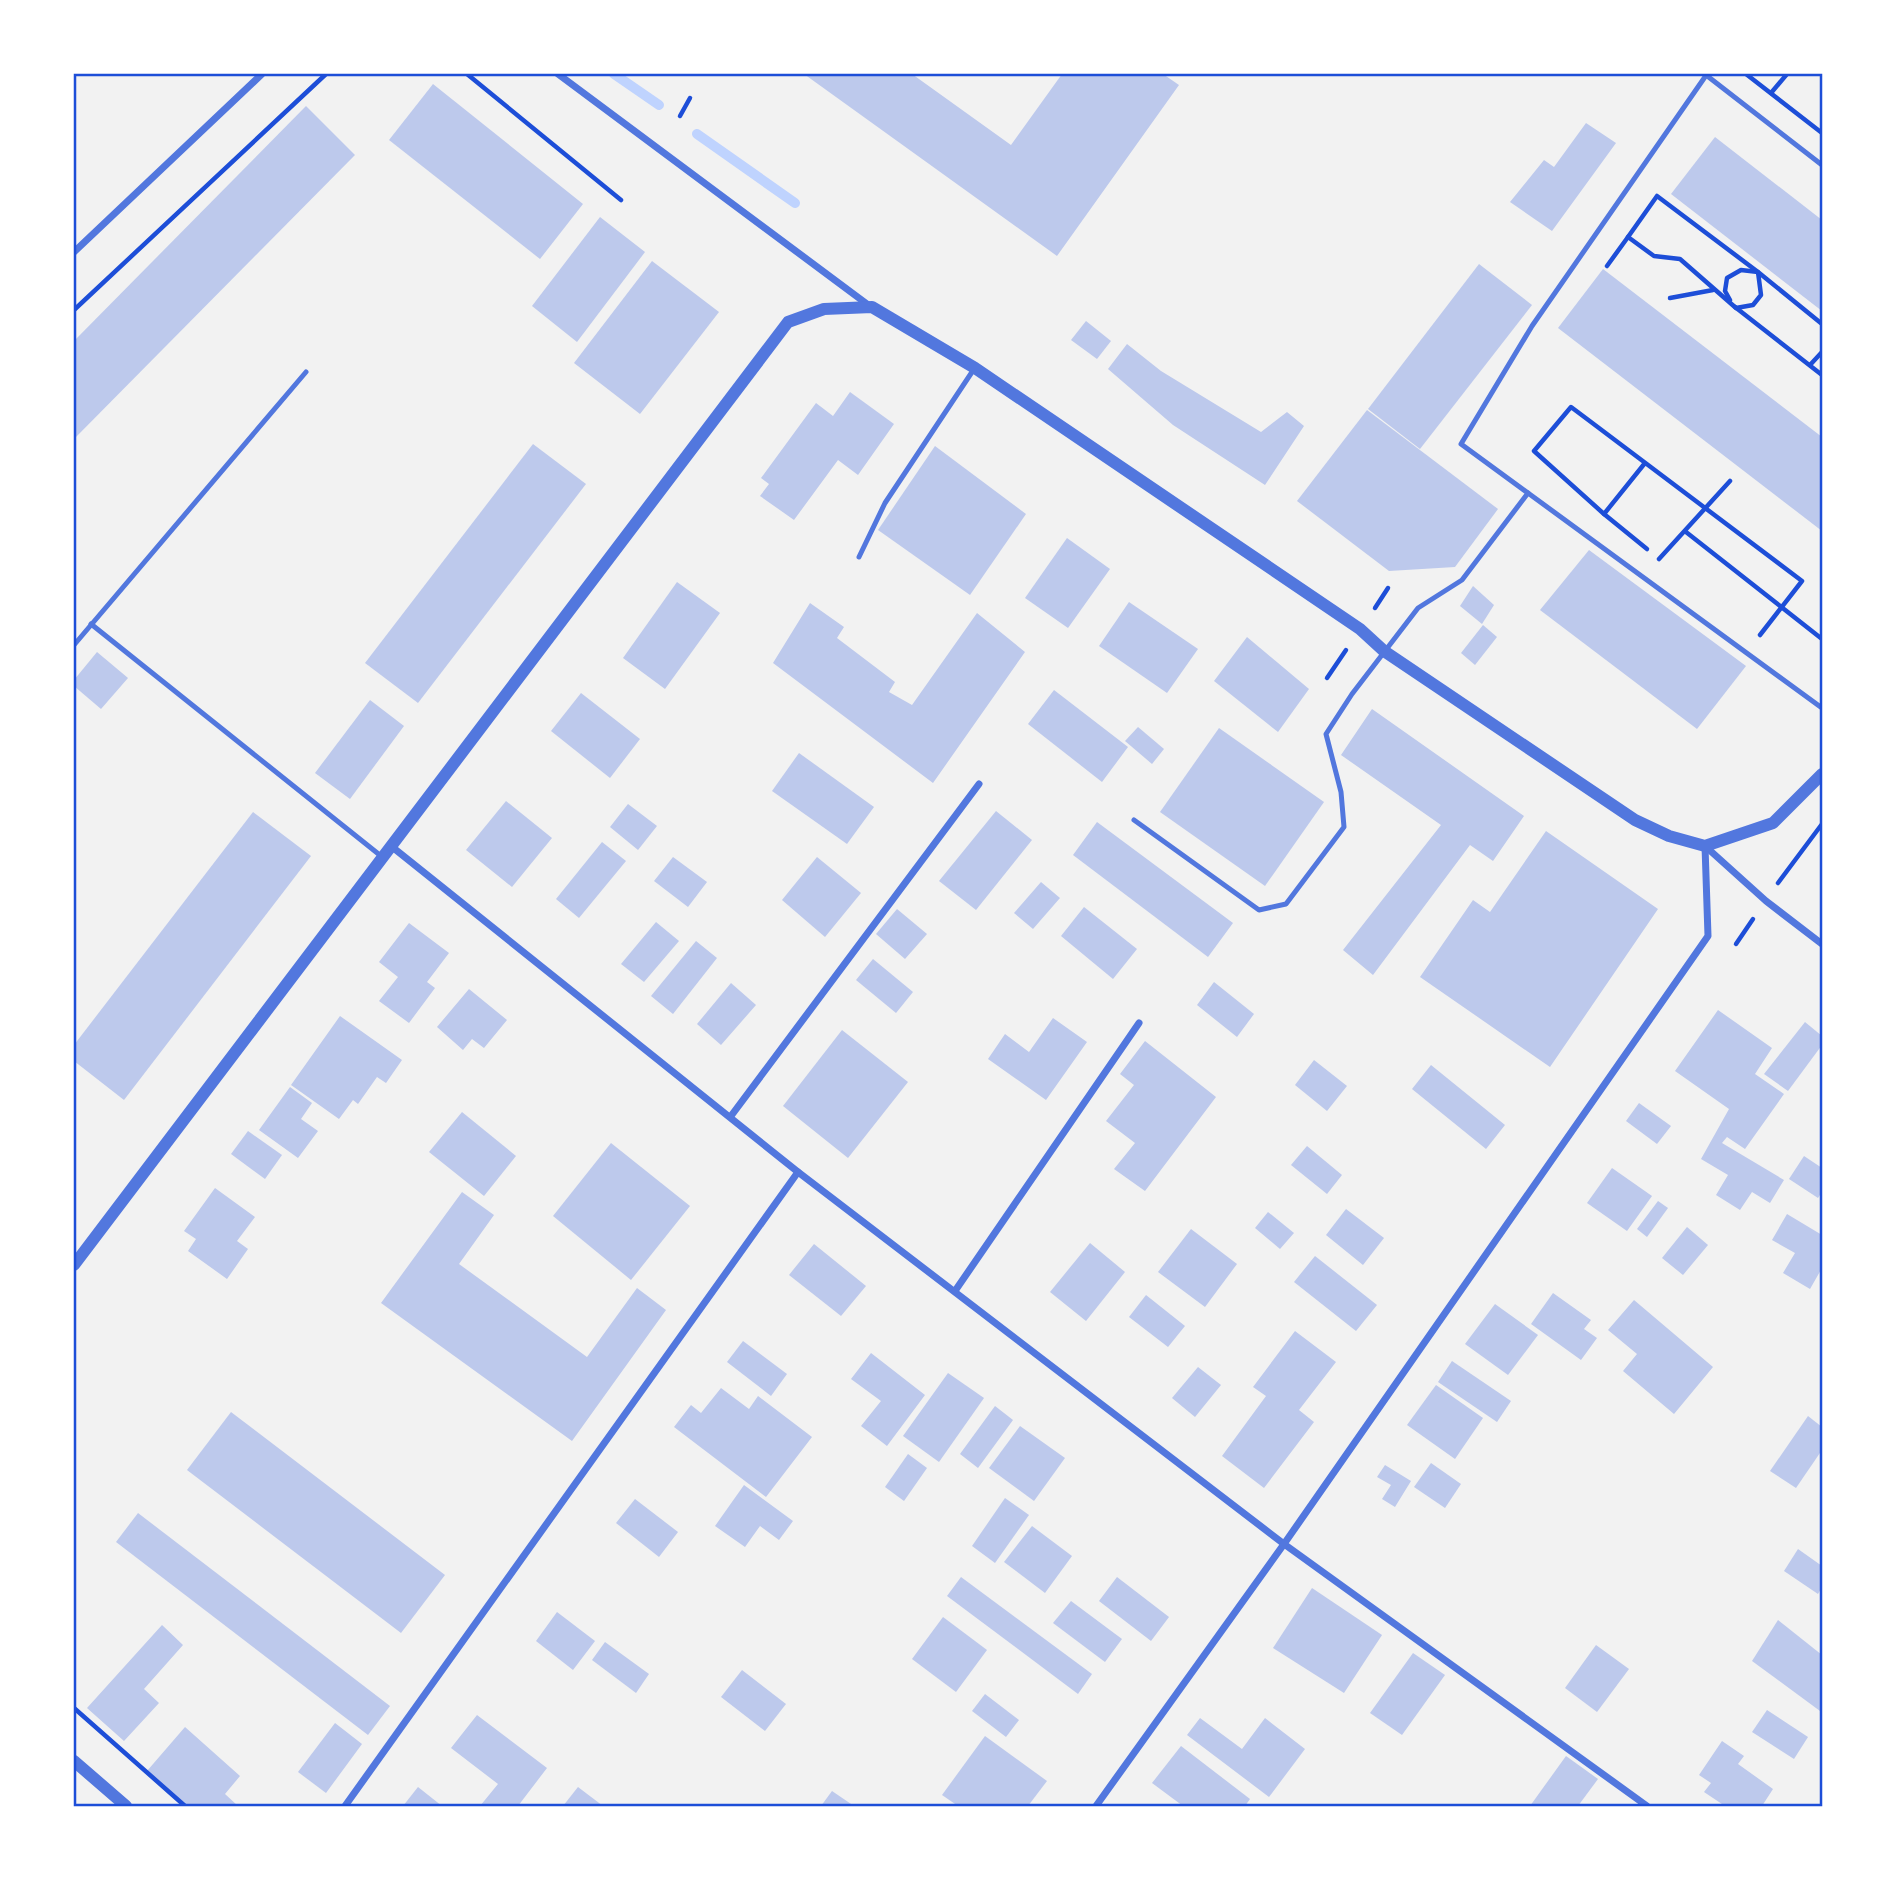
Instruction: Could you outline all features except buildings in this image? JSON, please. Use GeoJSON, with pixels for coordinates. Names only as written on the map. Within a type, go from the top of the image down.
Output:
{"type":"FeatureCollection","features":[{"type":"Feature","properties":{"kind":"street"},"geometry":{"type":"LineString","coordinates":[[74,252],[262,74]]}},
{"type":"Feature","properties":{"kind":"street"},"geometry":{"type":"LineString","coordinates":[[558,74],[872,307],[975,368],[1360,629],[1384,651],[1635,820],[1668,836],[1706,846],[1766,901],[1822,944]]}},
{"type":"Feature","properties":{"kind":"street"},"geometry":{"type":"LineString","coordinates":[[74,1265],[788,322],[824,309],[872,307]]}},
{"type":"Feature","properties":{"kind":"street"},"geometry":{"type":"LineString","coordinates":[[1706,846],[1773,823],[1822,774]]}},
{"type":"Feature","properties":{"kind":"street"},"geometry":{"type":"LineString","coordinates":[[731,1116],[979,784]]}},
{"type":"Feature","properties":{"kind":"street"},"geometry":{"type":"LineString","coordinates":[[391,846],[731,1116],[797,1172],[1284,1544],[1647,1807]]}},
{"type":"Feature","properties":{"kind":"street"},"geometry":{"type":"LineString","coordinates":[[1096,1807],[1284,1544],[1708,936],[1706,846]]}},
{"type":"Feature","properties":{"kind":"street"},"geometry":{"type":"LineString","coordinates":[[955,1291],[1139,1023]]}},
{"type":"Feature","properties":{"kind":"street"},"geometry":{"type":"LineString","coordinates":[[345,1807],[797,1172]]}},
{"type":"Feature","properties":{"kind":"street"},"geometry":{"type":"LineString","coordinates":[[74,1762],[126,1807]]}},
{"type":"Feature","properties":{"kind":"lane"},"geometry":{"type":"LineString","coordinates":[[1822,165],[1706,74],[1532,326],[1461,444],[1822,708]]}},
{"type":"Feature","properties":{"kind":"lane"},"geometry":{"type":"LineString","coordinates":[[859,558],[885,503],[975,368]]}},
{"type":"Feature","properties":{"kind":"lane"},"geometry":{"type":"LineString","coordinates":[[74,645],[306,372]]}},
{"type":"Feature","properties":{"kind":"lane"},"geometry":{"type":"LineString","coordinates":[[1134,820],[1259,910],[1286,904],[1344,827],[1341,792],[1326,734],[1384,651],[1418,608],[1462,580],[1528,494]]}},
{"type":"Feature","properties":{"kind":"lane"},"geometry":{"type":"LineString","coordinates":[[91,624],[383,857]]}},
{"type":"Feature","properties":{"kind":"path"},"geometry":{"type":"LineString","coordinates":[[74,310],[326,74]]}},
{"type":"Feature","properties":{"kind":"path"},"geometry":{"type":"LineString","coordinates":[[467,74],[621,200]]}},
{"type":"Feature","properties":{"kind":"path"},"geometry":{"type":"LineString","coordinates":[[1746,74],[1822,133]]}},
{"type":"Feature","properties":{"kind":"path"},"geometry":{"type":"LineString","coordinates":[[1771,93],[1787,74]]}},
{"type":"Feature","properties":{"kind":"path"},"geometry":{"type":"LineString","coordinates":[[680,116],[690,98]]}},
{"type":"Feature","properties":{"kind":"path"},"geometry":{"type":"LineString","coordinates":[[1607,266],[1657,196],[1822,324]]}},
{"type":"Feature","properties":{"kind":"path"},"geometry":{"type":"LineString","coordinates":[[1628,237],[1654,256],[1680,259],[1736,308],[1822,375]]}},
{"type":"Feature","properties":{"kind":"path"},"geometry":{"type":"LineString","coordinates":[[1736,308],[1725,291],[1727,278],[1741,270],[1758,272]]}},
{"type":"Feature","properties":{"kind":"path"},"geometry":{"type":"LineString","coordinates":[[1736,308],[1753,305],[1762,295],[1758,272]]}},
{"type":"Feature","properties":{"kind":"path"},"geometry":{"type":"LineString","coordinates":[[1670,298],[1714,289]]}},
{"type":"Feature","properties":{"kind":"path"},"geometry":{"type":"LineString","coordinates":[[1810,365],[1822,352]]}},
{"type":"Feature","properties":{"kind":"path"},"geometry":{"type":"LineString","coordinates":[[1730,481],[1706,508],[1686,532],[1660,560],[1534,451],[1571,407],[1706,508],[1802,581],[1746,652]]}},
{"type":"Feature","properties":{"kind":"path"},"geometry":{"type":"LineString","coordinates":[[1604,514],[1645,463]]}},
{"type":"Feature","properties":{"kind":"path"},"geometry":{"type":"LineString","coordinates":[[1686,532],[1822,639]]}},
{"type":"Feature","properties":{"kind":"path"},"geometry":{"type":"LineString","coordinates":[[74,1708],[185,1807]]}},
{"type":"Feature","properties":{"kind":"waterway"},"geometry":{"type":"LineString","coordinates":[[614,74],[659,105]]}},
{"type":"Feature","properties":{"kind":"waterway"},"geometry":{"type":"LineString","coordinates":[[697,134],[795,203]]}}]}
